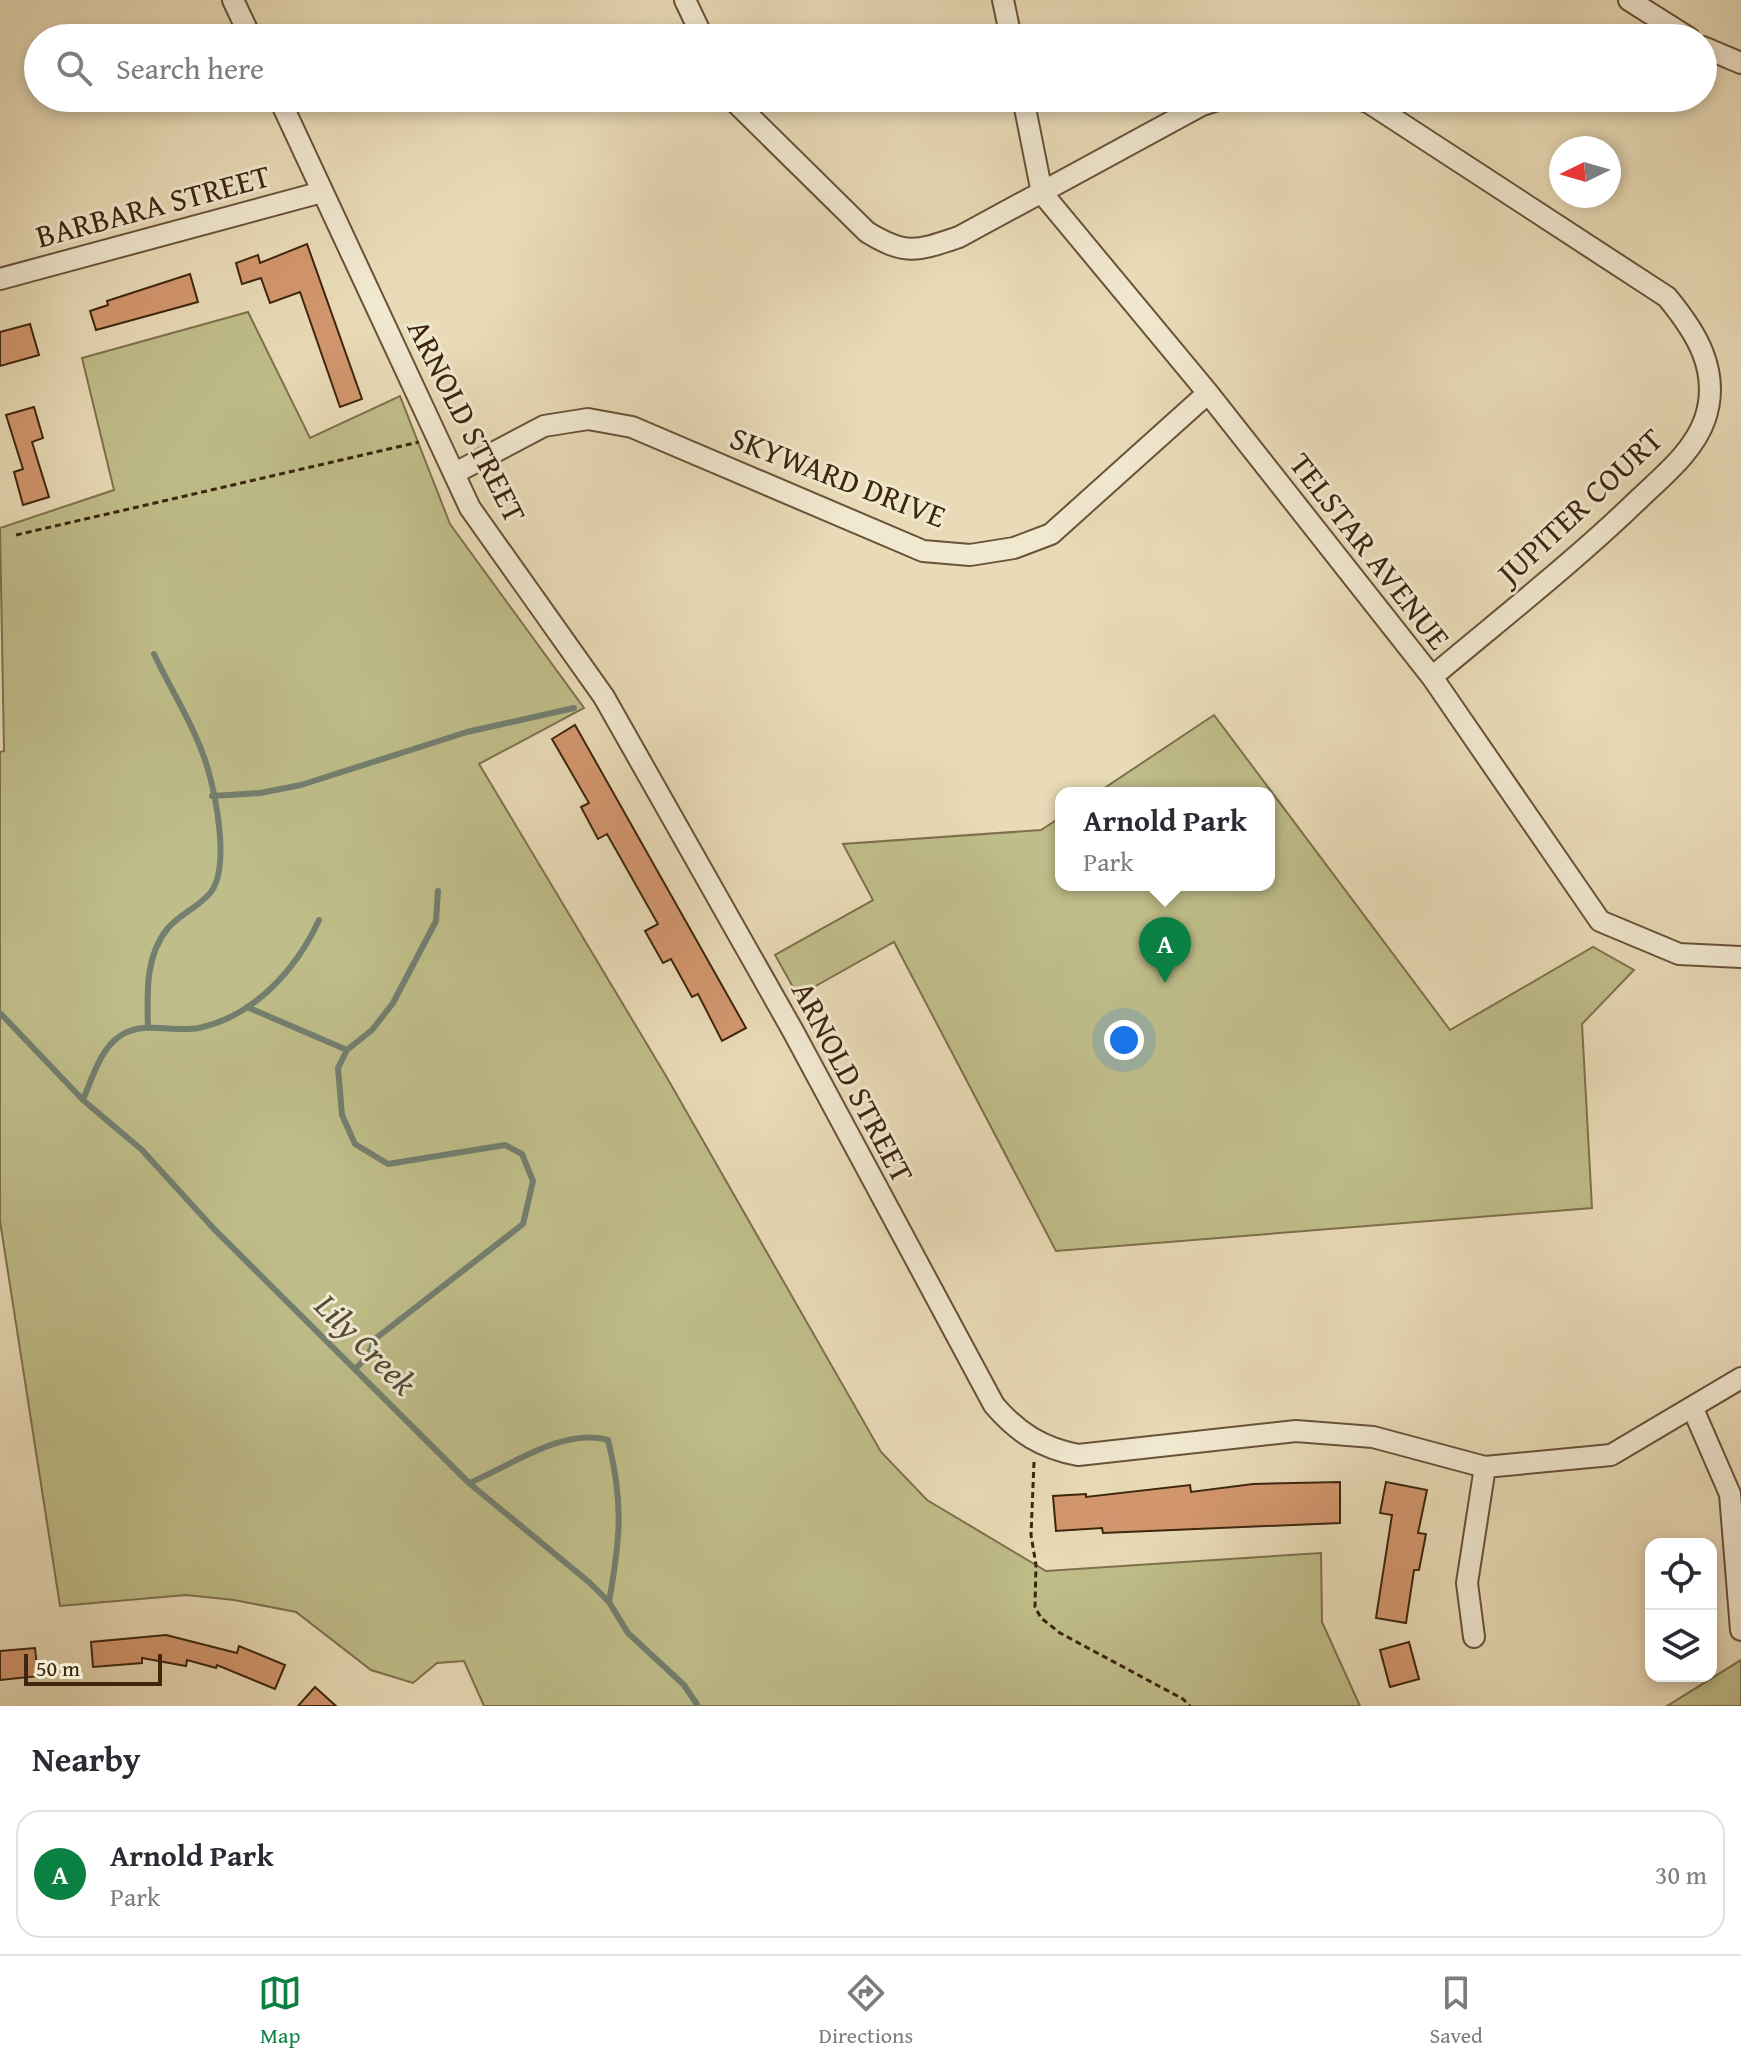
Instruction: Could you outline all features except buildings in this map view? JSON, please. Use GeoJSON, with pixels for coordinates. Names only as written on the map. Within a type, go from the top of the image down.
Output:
{"type":"FeatureCollection","features":[{"type":"Feature","properties":{"kind":"street"},"geometry":{"type":"LineString","coordinates":[[233,0],[244,24]]}},
{"type":"Feature","properties":{"kind":"street"},"geometry":{"type":"LineString","coordinates":[[685,0],[696,24]]}},
{"type":"Feature","properties":{"kind":"street"},"geometry":{"type":"LineString","coordinates":[[1003,0],[1008,24]]}},
{"type":"Feature","properties":{"kind":"street"},"geometry":{"type":"LineString","coordinates":[[1629,0],[1667,24]]}},
{"type":"Feature","properties":{"kind":"street"},"geometry":{"type":"LineString","coordinates":[[1717,53],[1741,63]]}},
{"type":"Feature","properties":{"kind":"street","name":"ARNOLD STREET"},"geometry":{"type":"LineString","coordinates":[[285,112],[483,528],[604,697],[771,992],[994,1405],[1009,1422],[1034,1441],[1060,1451],[1096,1454],[1318,1431],[1373,1437],[1485,1467],[1611,1455],[1741,1378]]}},
{"type":"Feature","properties":{"kind":"street"},"geometry":{"type":"LineString","coordinates":[[745,112],[867,232],[894,249],[924,249],[959,237],[1189,112]]}},
{"type":"Feature","properties":{"kind":"street","name":"TELSTAR AVENUE"},"geometry":{"type":"LineString","coordinates":[[1026,112],[1042,193],[1208,393],[1432,677],[1600,921],[1679,954],[1741,957]]}},
{"type":"Feature","properties":{"kind":"street","name":"JUPITER COURT"},"geometry":{"type":"LineString","coordinates":[[1383,112],[1667,297],[1695,331],[1710,374],[1705,418],[1681,459],[1605,532],[1432,677]]}},
{"type":"Feature","properties":{"kind":"street","name":"BARBARA STREET"},"geometry":{"type":"LineString","coordinates":[[0,279],[322,192]]}},
{"type":"Feature","properties":{"kind":"street","name":"SKYWARD DRIVE"},"geometry":{"type":"LineString","coordinates":[[455,473],[544,426],[588,419],[632,427],[923,551],[970,555],[1014,548],[1051,534],[1208,393]]}},
{"type":"Feature","properties":{"kind":"street"},"geometry":{"type":"LineString","coordinates":[[1693,1409],[1730,1494],[1741,1630]]}},
{"type":"Feature","properties":{"kind":"street"},"geometry":{"type":"LineString","coordinates":[[1474,1637],[1467,1583],[1485,1467]]}},
{"type":"Feature","properties":{"kind":"path"},"geometry":{"type":"LineString","coordinates":[[16,535],[438,438]]}},
{"type":"Feature","properties":{"kind":"path"},"geometry":{"type":"LineString","coordinates":[[1034,1441],[1031,1535],[1036,1565],[1035,1607],[1041,1618],[1060,1633],[1183,1699],[1190,1706]]}},
{"type":"Feature","properties":{"kind":"shaded area"},"geometry":{"type":"Polygon","coordinates":[[[248,312],[310,438],[400,396],[450,524],[584,708],[479,764],[666,1076],[881,1452],[927,1500],[1046,1571],[1321,1553],[1322,1622],[1360,1706],[484,1706],[464,1661],[437,1663],[413,1683],[371,1670],[296,1612],[186,1595],[60,1606],[0,1221],[0,752],[4,751],[0,528],[114,490],[82,358],[248,312]]]}},
{"type":"Feature","properties":{"kind":"shaded area"},"geometry":{"type":"Polygon","coordinates":[[[1214,715],[1268,787],[1106,787],[1214,715]]]}},
{"type":"Feature","properties":{"kind":"shaded area"},"geometry":{"type":"Polygon","coordinates":[[[1275,796],[1450,1030],[1593,947],[1634,970],[1582,1024],[1592,1208],[1056,1251],[894,942],[798,996],[775,955],[873,900],[843,844],[1041,830],[1055,821],[1055,891],[1275,891],[1275,796]]]}},
{"type":"Feature","properties":{"kind":"shaded area"},"geometry":{"type":"Polygon","coordinates":[[[1741,1660],[1741,1706],[1667,1706],[1706,1682],[1717,1682],[1717,1675],[1741,1660]]]}},
{"type":"Feature","properties":{"kind":"waterway"},"geometry":{"type":"LineString","coordinates":[[148,1028],[149,975],[160,939],[168,928],[211,892],[220,866],[220,830],[207,766],[154,654]]}},
{"type":"Feature","properties":{"kind":"waterway"},"geometry":{"type":"LineString","coordinates":[[212,796],[260,793],[301,785],[467,732],[574,708]]}},
{"type":"Feature","properties":{"kind":"waterway"},"geometry":{"type":"LineString","coordinates":[[356,1368],[368,1356],[375,1339],[523,1224],[533,1181],[522,1154],[505,1145],[388,1164],[355,1144],[342,1115],[338,1068],[347,1050],[372,1030],[393,1003],[436,921],[438,891]]}},
{"type":"Feature","properties":{"kind":"waterway"},"geometry":{"type":"LineString","coordinates":[[83,1100],[102,1056],[120,1036],[148,1028],[199,1028],[238,1013],[255,1002],[285,973],[319,920]]}},
{"type":"Feature","properties":{"kind":"waterway"},"geometry":{"type":"LineString","coordinates":[[247,1007],[347,1050]]}},
{"type":"Feature","properties":{"kind":"waterway","name":"Lily Creek"},"geometry":{"type":"LineString","coordinates":[[0,1013],[83,1100],[142,1150],[214,1229],[469,1483],[590,1583],[609,1602],[628,1633],[684,1685],[698,1706]]}},
{"type":"Feature","properties":{"kind":"waterway"},"geometry":{"type":"LineString","coordinates":[[469,1483],[555,1444],[591,1437],[608,1440],[619,1521],[609,1602]]}},
{"type":"Feature","properties":{"kind":"place","name":"Arnold Park"},"geometry":{"type":"Point","coordinates":[1165,983]}}]}
